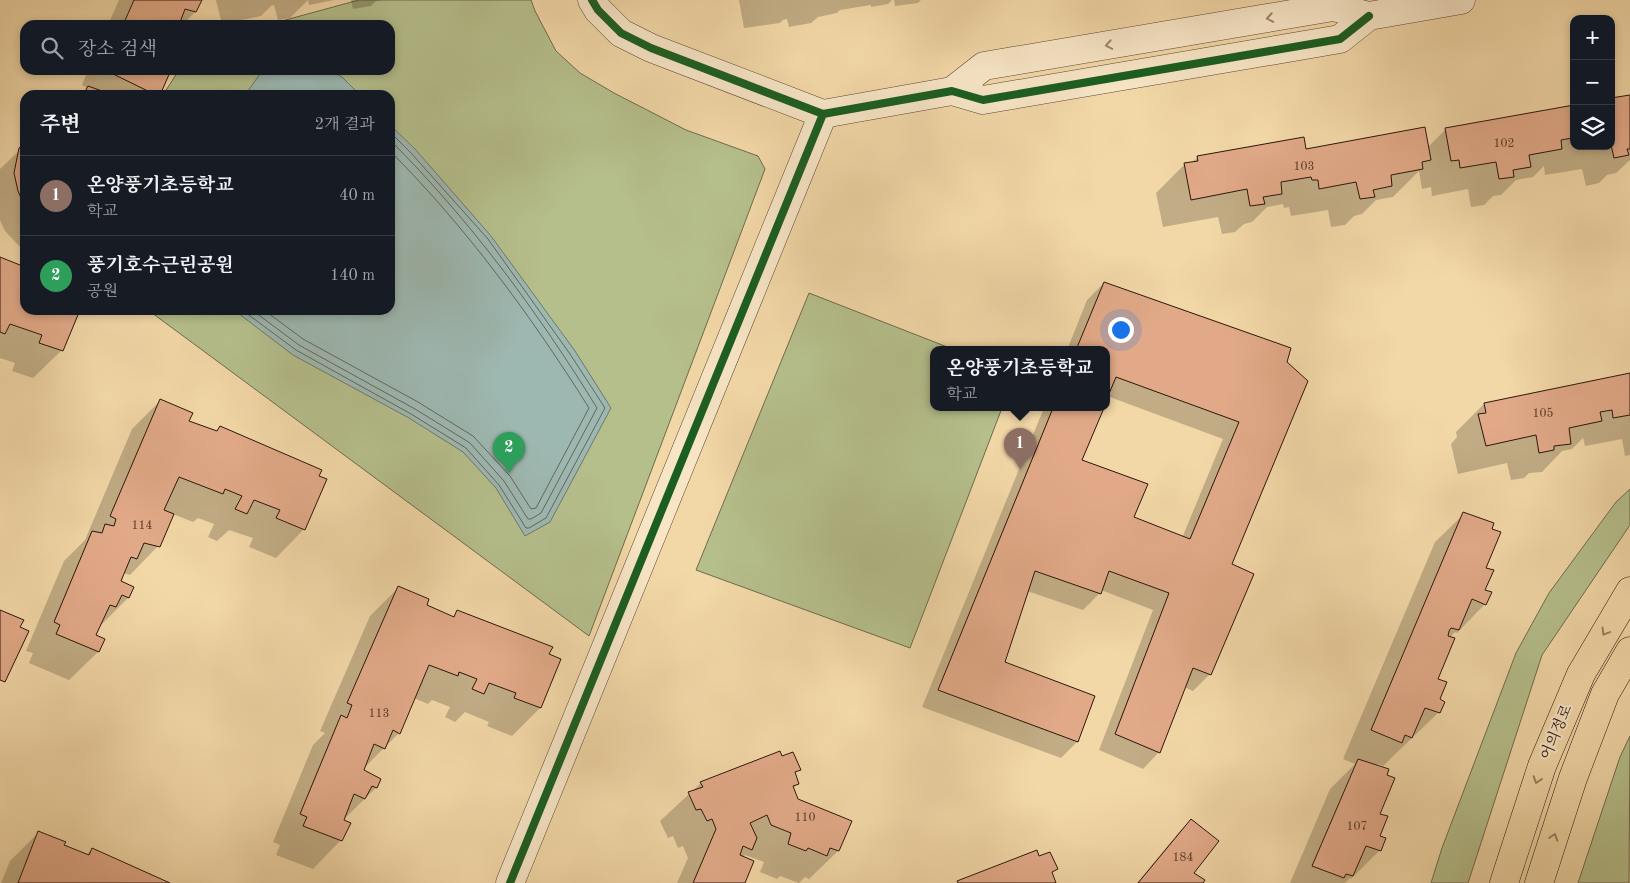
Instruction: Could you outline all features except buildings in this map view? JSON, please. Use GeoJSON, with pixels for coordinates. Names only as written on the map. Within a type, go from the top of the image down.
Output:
{"type":"FeatureCollection","features":[{"type":"Feature","properties":{"kind":"main road","name":"어의정로"},"geometry":{"type":"LineString","coordinates":[[1504,883],[1542,766],[1581,674],[1630,590]]}},
{"type":"Feature","properties":{"kind":"main road","name":"어의정로"},"geometry":{"type":"LineString","coordinates":[[1539,883],[1572,778],[1602,702],[1630,652]]}},
{"type":"Feature","properties":{"kind":"street"},"geometry":{"type":"LineString","coordinates":[[592,0],[598,10],[621,33],[651,48],[823,114],[952,91],[983,100],[1340,39],[1369,16],[1461,0]]}},
{"type":"Feature","properties":{"kind":"street"},"geometry":{"type":"LineString","coordinates":[[510,883],[823,114]]}},
{"type":"Feature","properties":{"kind":"green space"},"geometry":{"type":"Polygon","coordinates":[[[359,0],[531,0],[556,51],[580,73],[614,93],[686,130],[758,156],[765,169],[589,636],[155,315],[395,315],[395,90],[166,90],[176,75],[395,75],[395,20],[285,20],[359,0]]]}},
{"type":"Feature","properties":{"kind":"green space"},"geometry":{"type":"Polygon","coordinates":[[[809,293],[945,346],[930,346],[930,411],[1001,411],[910,648],[696,570],[809,293]]]}},
{"type":"Feature","properties":{"kind":"green space"},"geometry":{"type":"Polygon","coordinates":[[[1630,489],[1630,525],[1542,655],[1468,883],[1431,883],[1442,848],[1516,653],[1549,593],[1616,502],[1630,489]]]}},
{"type":"Feature","properties":{"kind":"green space"},"geometry":{"type":"Polygon","coordinates":[[[1630,736],[1629,883],[1578,883],[1620,757],[1630,736]]]}},
{"type":"Feature","properties":{"kind":"water"},"geometry":{"type":"Polygon","coordinates":[[[259,75],[338,75],[355,90],[249,90],[259,75]]]}},
{"type":"Feature","properties":{"kind":"water"},"geometry":{"type":"Polygon","coordinates":[[[395,130],[415,149],[491,236],[575,351],[611,408],[550,522],[525,536],[496,488],[463,452],[409,418],[293,355],[241,315],[395,315],[395,130]]]}},
{"type":"Feature","properties":{"kind":"cycle path"},"geometry":{"type":"LineString","coordinates":[[592,0],[598,10],[621,33],[651,48],[823,114],[952,91],[983,100],[1340,39],[1369,16]]}},
{"type":"Feature","properties":{"kind":"cycle path"},"geometry":{"type":"LineString","coordinates":[[510,883],[823,114]]}},
{"type":"Feature","properties":{"kind":"place","name":"온양풍기초등학교"},"geometry":{"type":"Point","coordinates":[1020,469]}},
{"type":"Feature","properties":{"kind":"place","name":"풍기호수근린공원"},"geometry":{"type":"Point","coordinates":[509,473]}}]}
